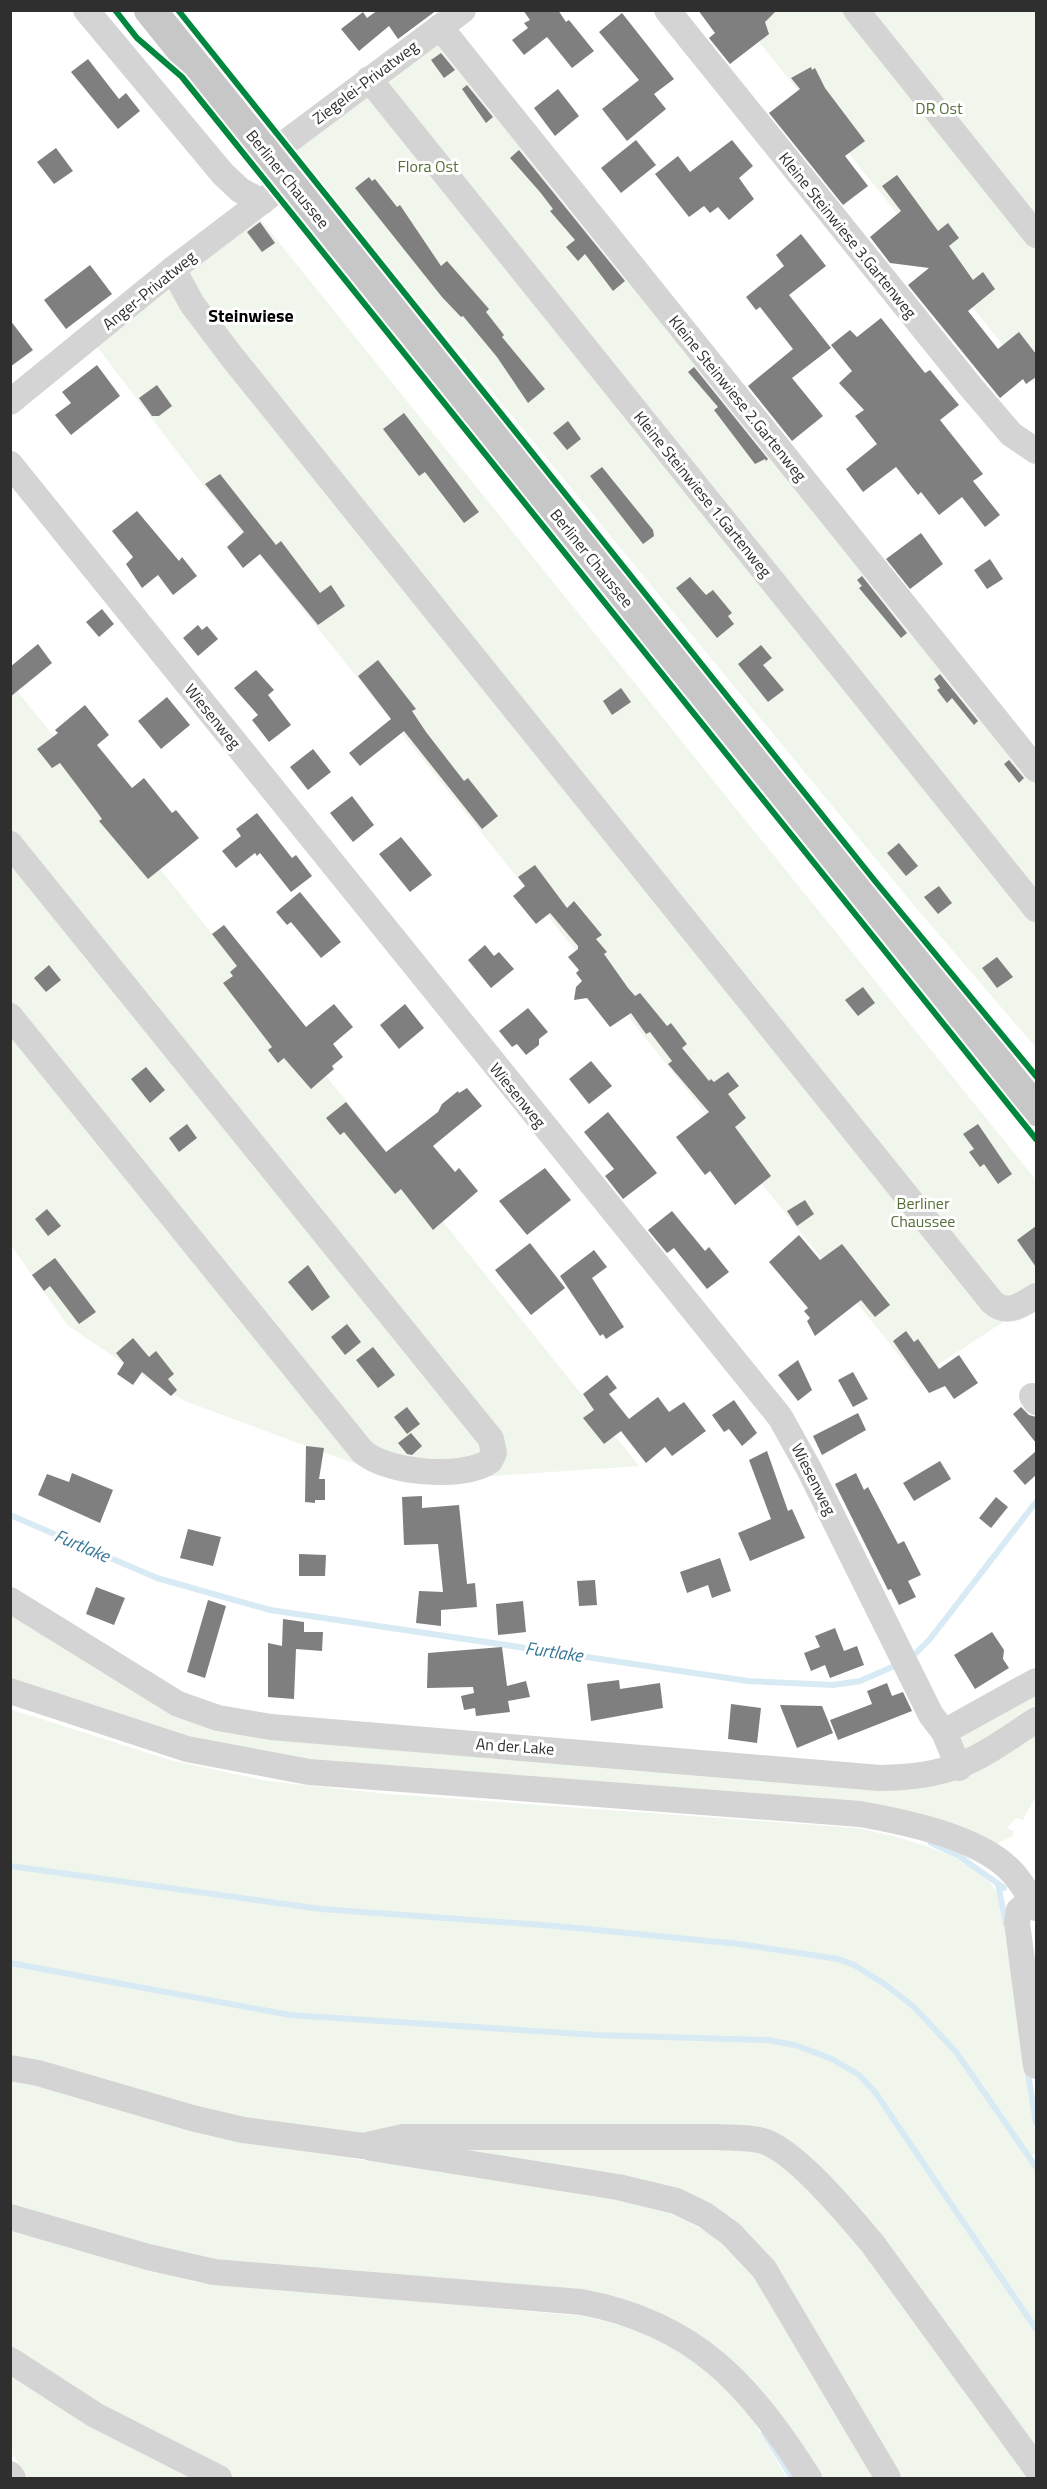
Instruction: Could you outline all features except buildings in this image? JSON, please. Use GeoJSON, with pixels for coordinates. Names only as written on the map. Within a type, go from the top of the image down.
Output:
{"type":"FeatureCollection","features":[{"type":"Feature","properties":{"kind":"main road","name":"Berliner Chaussee"},"geometry":{"type":"LineString","coordinates":[[150,10],[1035,1108]]}},
{"type":"Feature","properties":{"kind":"street"},"geometry":{"type":"LineString","coordinates":[[86,10],[223,174],[240,190],[262,202]]}},
{"type":"Feature","properties":{"kind":"street","name":"Ziegelei-Privatweg"},"geometry":{"type":"LineString","coordinates":[[268,155],[463,10]]}},
{"type":"Feature","properties":{"kind":"street","name":"Kleine Steinwiese 3.Gartenweg"},"geometry":{"type":"LineString","coordinates":[[667,10],[970,386],[1011,434],[1036,451]]}},
{"type":"Feature","properties":{"kind":"street"},"geometry":{"type":"LineString","coordinates":[[856,10],[1036,235]]}},
{"type":"Feature","properties":{"kind":"street","name":"Kleine Steinwiese 2.Gartenweg"},"geometry":{"type":"LineString","coordinates":[[440,27],[1036,769]]}},
{"type":"Feature","properties":{"kind":"street","name":"Kleine Steinwiese 1.Gartenweg"},"geometry":{"type":"LineString","coordinates":[[369,79],[1036,909]]}},
{"type":"Feature","properties":{"kind":"street","name":"Anger-Privatweg"},"geometry":{"type":"LineString","coordinates":[[13,394],[290,181]]}},
{"type":"Feature","properties":{"kind":"street"},"geometry":{"type":"LineString","coordinates":[[173,269],[192,304],[232,357],[992,1302],[1003,1309],[1012,1309],[1036,1296]]}},
{"type":"Feature","properties":{"kind":"street","name":"Wiesenweg"},"geometry":{"type":"LineString","coordinates":[[10,464],[615,1216],[774,1410],[809,1469],[931,1715],[944,1732],[959,1768]]}},
{"type":"Feature","properties":{"kind":"street"},"geometry":{"type":"LineString","coordinates":[[10,844],[491,1439],[494,1450],[490,1461],[470,1470],[408,1469],[379,1462],[362,1451],[10,1016]]}},
{"type":"Feature","properties":{"kind":"street","name":"An der Lake"},"geometry":{"type":"LineString","coordinates":[[10,1600],[170,1699],[197,1712],[243,1724],[848,1777],[902,1778],[931,1775],[959,1768],[1036,1720]]}},
{"type":"Feature","properties":{"kind":"street"},"geometry":{"type":"LineString","coordinates":[[944,1732],[1036,1682]]}},
{"type":"Feature","properties":{"kind":"street"},"geometry":{"type":"LineString","coordinates":[[10,1690],[187,1749],[309,1772],[860,1814],[932,1832],[985,1852],[1007,1867],[1035,1904],[1019,1910],[1017,1923],[1036,2066]]}},
{"type":"Feature","properties":{"kind":"street"},"geometry":{"type":"LineString","coordinates":[[10,2068],[38,2073],[192,2118],[243,2130],[363,2146],[400,2155],[618,2187],[676,2201],[705,2215],[731,2234],[764,2269],[888,2478]]}},
{"type":"Feature","properties":{"kind":"street"},"geometry":{"type":"LineString","coordinates":[[363,2146],[403,2137],[717,2137],[757,2140],[774,2146],[803,2170],[866,2236],[1036,2468]]}},
{"type":"Feature","properties":{"kind":"street"},"geometry":{"type":"LineString","coordinates":[[10,2217],[148,2257],[214,2272],[580,2302],[628,2313],[674,2333],[731,2375],[775,2426],[809,2478]]}},
{"type":"Feature","properties":{"kind":"street"},"geometry":{"type":"LineString","coordinates":[[10,2360],[95,2415],[219,2478]]}},
{"type":"Feature","properties":{"kind":"street"},"geometry":{"type":"LineString","coordinates":[[10,2474],[13,2478]]}},
{"type":"Feature","properties":{"kind":"green space","name":"DR Ost"},"geometry":{"type":"Polygon","coordinates":[[[734,11],[1036,11],[1036,386],[734,11]]]}},
{"type":"Feature","properties":{"kind":"green space","name":"Flora Ost"},"geometry":{"type":"Polygon","coordinates":[[[436,44],[443,44],[1036,774],[1036,1048],[912,903],[292,148],[436,44]]]}},
{"type":"Feature","properties":{"kind":"green space","name":"Berliner Chaussee"},"geometry":{"type":"Polygon","coordinates":[[[260,219],[1036,1180],[1036,1301],[917,1378],[178,453],[95,344],[260,219]]]}},
{"type":"Feature","properties":{"kind":"green space"},"geometry":{"type":"Polygon","coordinates":[[[10,682],[639,1466],[493,1476],[432,1477],[372,1470],[187,1402],[153,1383],[67,1325],[11,1245],[10,682]]]}},
{"type":"Feature","properties":{"kind":"green space"},"geometry":{"type":"Polygon","coordinates":[[[10,1610],[167,1706],[891,1786],[1036,1731],[1036,1780],[1034,1784],[1036,1796],[1023,1820],[1016,1818],[1007,1828],[1013,1831],[1013,1836],[1000,1842],[995,1849],[974,1840],[259,1758],[11,1684],[10,1610]]]}},
{"type":"Feature","properties":{"kind":"green space"},"geometry":{"type":"Polygon","coordinates":[[[1036,1686],[1036,1710],[976,1750],[964,1749],[958,1743],[961,1730],[1036,1686]]]}},
{"type":"Feature","properties":{"kind":"green space"},"geometry":{"type":"Polygon","coordinates":[[[10,1709],[170,1760],[267,1781],[389,1794],[857,1828],[939,1851],[978,1872],[992,1886],[1000,1901],[1036,2139],[1036,2152],[1028,2160],[1036,2172],[1036,2460],[795,2153],[295,2132],[11,2061],[10,1709]]]}},
{"type":"Feature","properties":{"kind":"green space"},"geometry":{"type":"Polygon","coordinates":[[[10,2079],[258,2144],[617,2199],[679,2216],[725,2243],[754,2275],[876,2478],[815,2478],[661,2320],[248,2269],[11,2211],[10,2079]]]}},
{"type":"Feature","properties":{"kind":"green space"},"geometry":{"type":"Polygon","coordinates":[[[401,2144],[731,2149],[751,2150],[769,2156],[804,2184],[859,2246],[1028,2478],[894,2478],[727,2222],[401,2144]]]}},
{"type":"Feature","properties":{"kind":"green space"},"geometry":{"type":"Polygon","coordinates":[[[11,2229],[195,2282],[582,2316],[631,2329],[654,2338],[696,2362],[733,2395],[759,2430],[787,2478],[28,2478],[11,2452],[10,2370],[14,2353],[11,2347],[11,2229]]]}},
{"type":"Feature","properties":{"kind":"waterway","name":"Furtlake"},"geometry":{"type":"LineString","coordinates":[[911,1658],[930,1639],[1036,1502]]}},
{"type":"Feature","properties":{"kind":"waterway","name":"Furtlake"},"geometry":{"type":"LineString","coordinates":[[10,1515],[157,1578],[270,1610],[748,1681],[833,1685],[860,1681],[899,1664]]}},
{"type":"Feature","properties":{"kind":"waterway"},"geometry":{"type":"LineString","coordinates":[[931,1843],[959,1856],[1004,1888]]}},
{"type":"Feature","properties":{"kind":"waterway"},"geometry":{"type":"LineString","coordinates":[[10,1866],[321,1909],[556,1926],[739,1944],[838,1959],[854,1965],[886,1985],[914,2007],[956,2052],[1036,2167]]}},
{"type":"Feature","properties":{"kind":"waterway"},"geometry":{"type":"LineString","coordinates":[[998,1884],[1006,1924]]}},
{"type":"Feature","properties":{"kind":"waterway"},"geometry":{"type":"LineString","coordinates":[[10,1963],[290,2015],[596,2035],[768,2040],[795,2045],[832,2059],[859,2075],[875,2092],[1036,2329]]}},
{"type":"Feature","properties":{"kind":"waterway"},"geometry":{"type":"LineString","coordinates":[[1027,2068],[1036,2123]]}},
{"type":"Feature","properties":{"kind":"waterway"},"geometry":{"type":"LineString","coordinates":[[764,2433],[792,2478]]}},
{"type":"Feature","properties":{"kind":"cycle path"},"geometry":{"type":"LineString","coordinates":[[115,10],[137,38],[182,77],[1036,1139]]}},
{"type":"Feature","properties":{"kind":"cycle path"},"geometry":{"type":"LineString","coordinates":[[178,10],[875,881],[1036,1076]]}},
{"type":"Feature","properties":{"kind":"district","name":"Steinwiese"},"geometry":{"type":"Point","coordinates":[251,316]}}]}
